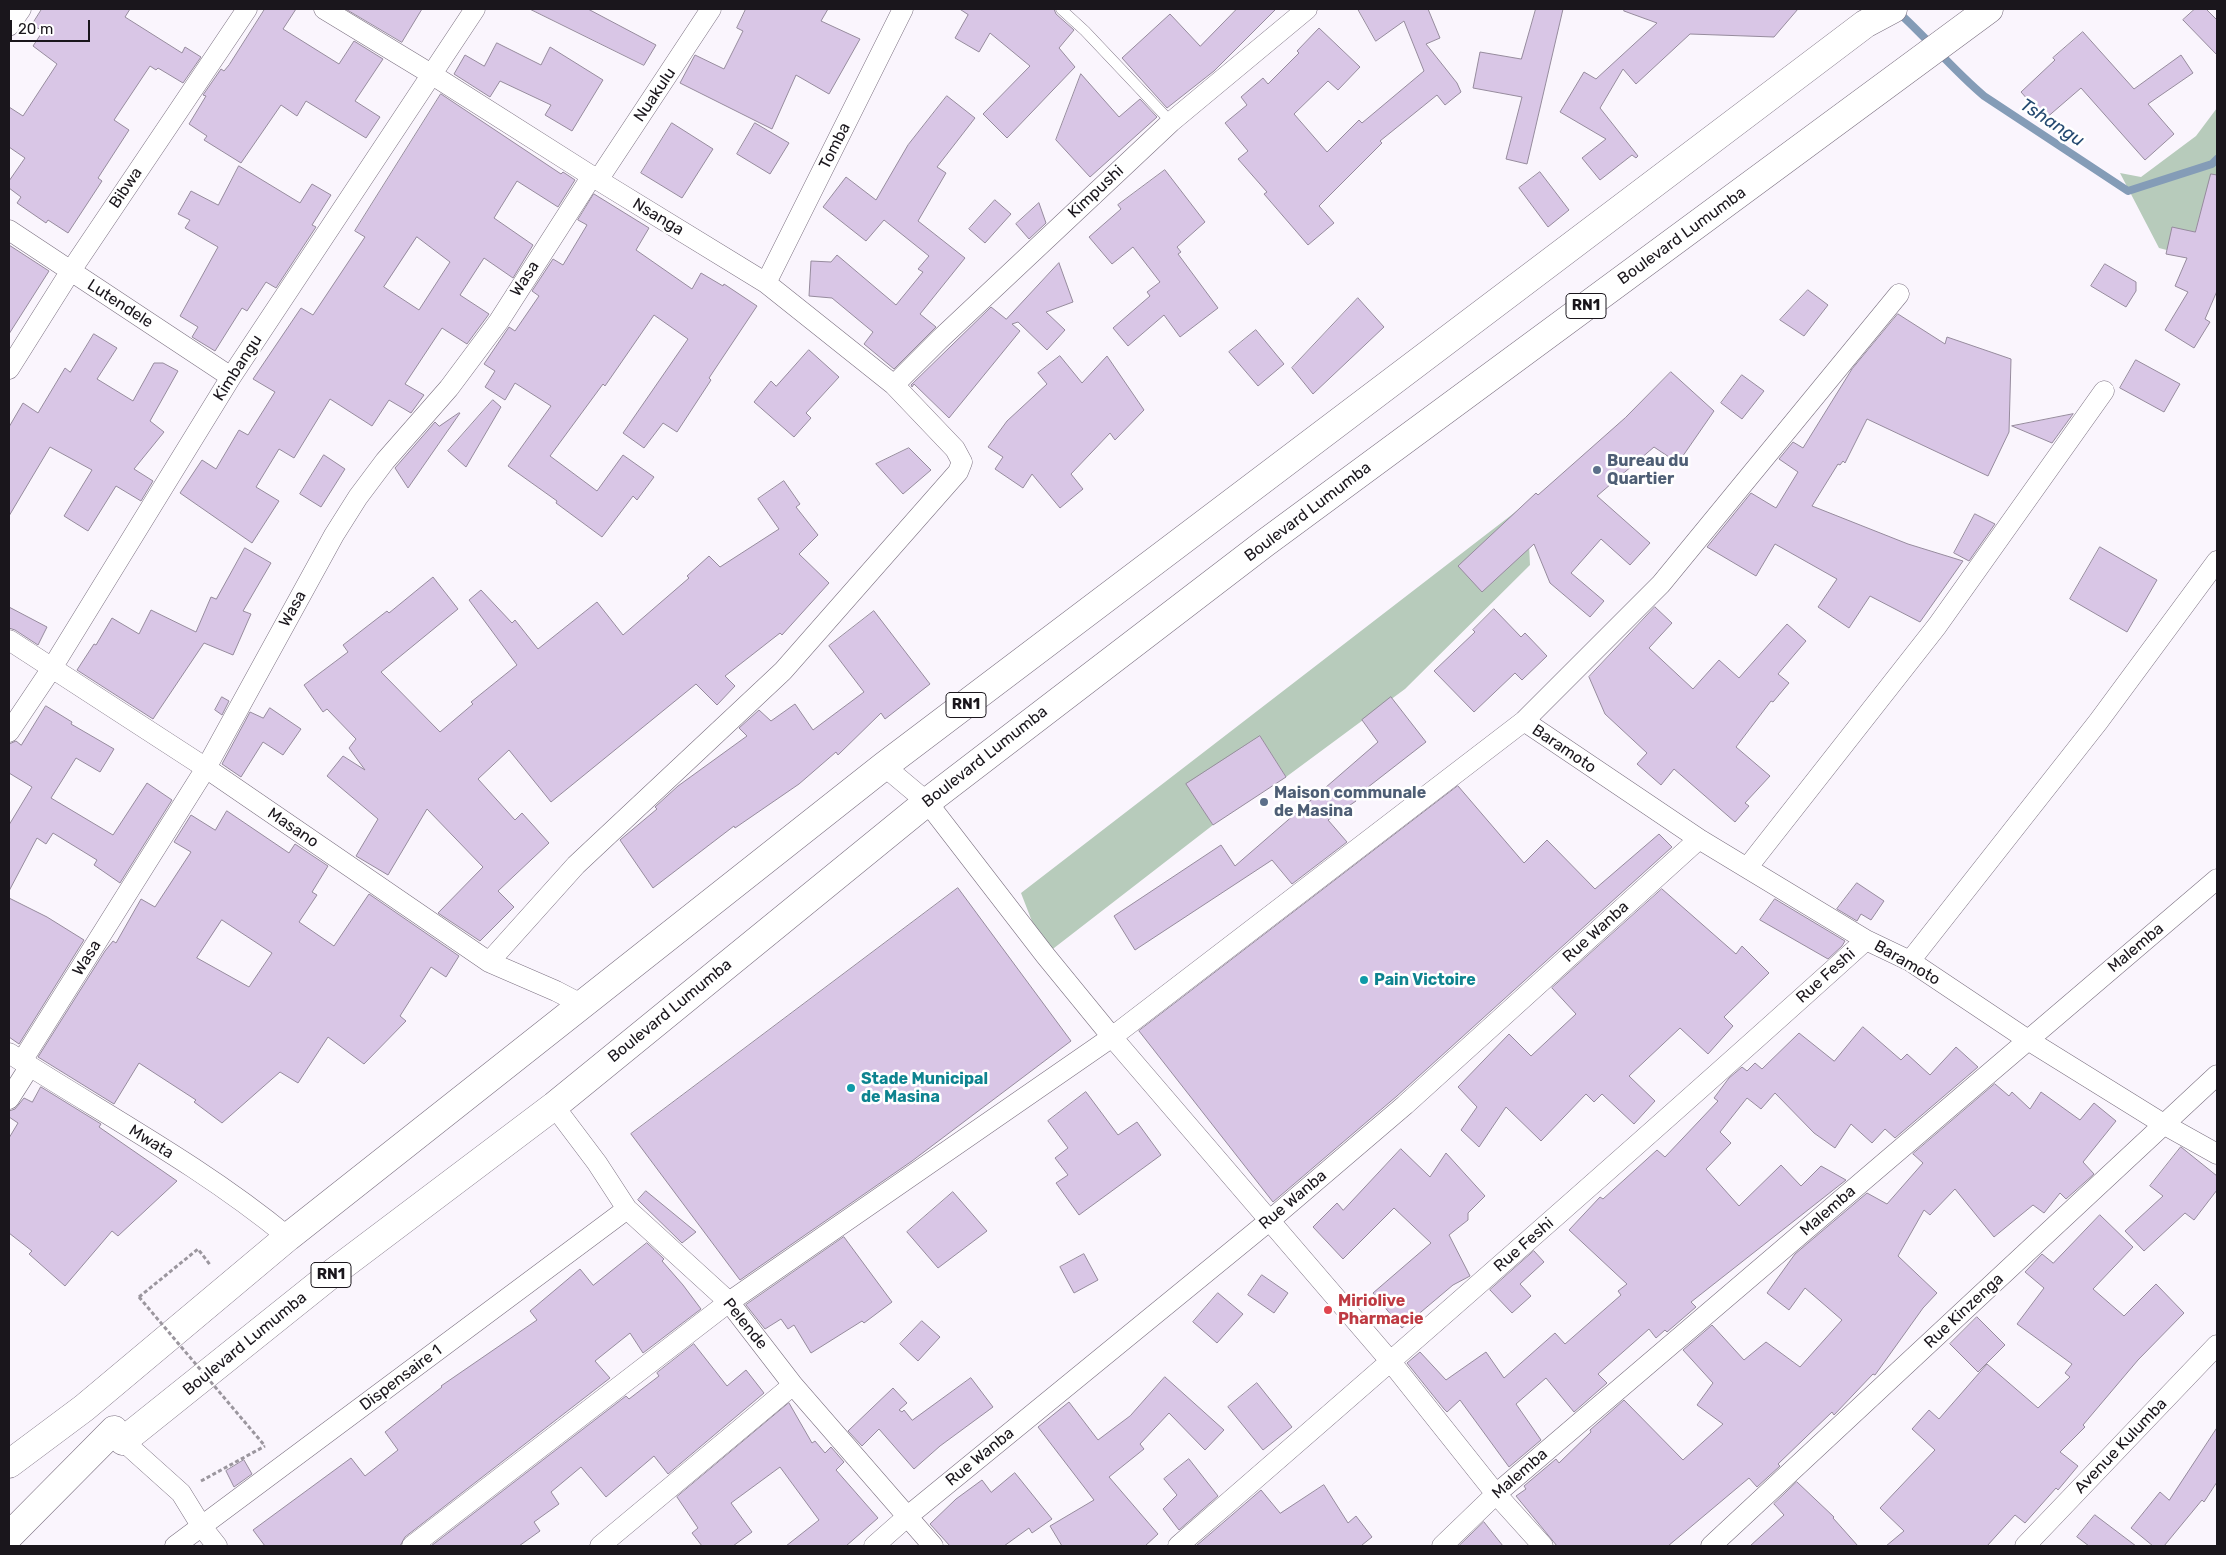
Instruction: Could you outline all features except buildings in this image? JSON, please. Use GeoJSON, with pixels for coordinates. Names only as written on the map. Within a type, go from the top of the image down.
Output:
{"type":"FeatureCollection","features":[{"type":"Feature","properties":{"kind":"highway","name":"RN1"},"geometry":{"type":"LineString","coordinates":[[9,1464],[84,1408],[288,1237],[884,766],[1865,24],[1893,9]]}},
{"type":"Feature","properties":{"kind":"highway","name":"Boulevard Lumumba"},"geometry":{"type":"LineString","coordinates":[[15,1513],[554,1106],[927,802],[1265,543],[1989,9]]}},
{"type":"Feature","properties":{"kind":"highway"},"geometry":{"type":"LineString","coordinates":[[9,1444],[84,1408]]}},
{"type":"Feature","properties":{"kind":"highway"},"geometry":{"type":"LineString","coordinates":[[9,1536],[118,1436]]}},
{"type":"Feature","properties":{"kind":"street"},"geometry":{"type":"LineString","coordinates":[[9,26],[21,9]]}},
{"type":"Feature","properties":{"kind":"street","name":"Bibwa"},"geometry":{"type":"LineString","coordinates":[[9,369],[70,272],[247,9]]}},
{"type":"Feature","properties":{"kind":"street","name":"Nsanga"},"geometry":{"type":"LineString","coordinates":[[324,9],[766,282],[894,385],[955,448],[962,462],[958,472],[908,531],[783,671],[576,864],[489,962]]}},
{"type":"Feature","properties":{"kind":"street","name":"Kimbangu"},"geometry":{"type":"LineString","coordinates":[[9,732],[52,668],[231,377],[475,9]]}},
{"type":"Feature","properties":{"kind":"street","name":"Nuakulu"},"geometry":{"type":"LineString","coordinates":[[595,178],[711,9]]}},
{"type":"Feature","properties":{"kind":"street","name":"Tomba"},"geometry":{"type":"LineString","coordinates":[[766,282],[903,9]]}},
{"type":"Feature","properties":{"kind":"street","name":"Kimpushi"},"geometry":{"type":"LineString","coordinates":[[894,385],[940,338],[1171,122],[1307,9]]}},
{"type":"Feature","properties":{"kind":"street","name":"Wasa"},"geometry":{"type":"LineString","coordinates":[[9,1099],[20,1060],[206,768],[334,535],[358,497],[384,461],[449,388],[498,321],[595,178]]}},
{"type":"Feature","properties":{"kind":"street","name":"Lutendele"},"geometry":{"type":"LineString","coordinates":[[9,230],[231,377]]}},
{"type":"Feature","properties":{"kind":"street"},"geometry":{"type":"LineString","coordinates":[[412,1546],[729,1302],[1112,1037],[1524,721],[1661,584],[1899,294]]}},
{"type":"Feature","properties":{"kind":"street"},"geometry":{"type":"LineString","coordinates":[[1747,868],[1937,626],[2104,391]]}},
{"type":"Feature","properties":{"kind":"street"},"geometry":{"type":"LineString","coordinates":[[1910,961],[2098,722],[2217,561]]}},
{"type":"Feature","properties":{"kind":"street","name":"Masano"},"geometry":{"type":"LineString","coordinates":[[9,640],[206,768],[489,962],[583,1004]]}},
{"type":"Feature","properties":{"kind":"street","name":"Baramoto"},"geometry":{"type":"LineString","coordinates":[[1524,721],[1699,839],[1866,940],[1910,961],[2028,1040],[2164,1125],[2217,1154]]}},
{"type":"Feature","properties":{"kind":"street"},"geometry":{"type":"LineString","coordinates":[[884,766],[927,802],[1112,1037],[1391,1362],[1496,1494],[1543,1546]]}},
{"type":"Feature","properties":{"kind":"street","name":"Rue Wanba"},"geometry":{"type":"LineString","coordinates":[[874,1546],[1269,1220],[1405,1105],[1699,839]]}},
{"type":"Feature","properties":{"kind":"street","name":"Malemba"},"geometry":{"type":"LineString","coordinates":[[1442,1546],[1496,1494],[2217,879]]}},
{"type":"Feature","properties":{"kind":"street","name":"Rue Feshi"},"geometry":{"type":"LineString","coordinates":[[1178,1546],[1391,1362],[1866,940]]}},
{"type":"Feature","properties":{"kind":"street","name":"Mwata"},"geometry":{"type":"LineString","coordinates":[[20,1060],[201,1174],[264,1217],[288,1237]]}},
{"type":"Feature","properties":{"kind":"street","name":"Rue Kinzenga"},"geometry":{"type":"LineString","coordinates":[[1711,1546],[2217,1075]]}},
{"type":"Feature","properties":{"kind":"street","name":"Pelende"},"geometry":{"type":"LineString","coordinates":[[554,1106],[597,1163],[627,1209],[729,1302],[793,1385],[933,1546]]}},
{"type":"Feature","properties":{"kind":"street","name":"Dispensaire 1"},"geometry":{"type":"LineString","coordinates":[[175,1546],[627,1209]]}},
{"type":"Feature","properties":{"kind":"street","name":"Avenue Kulumba"},"geometry":{"type":"LineString","coordinates":[[2025,1546],[2217,1345]]}},
{"type":"Feature","properties":{"kind":"street"},"geometry":{"type":"LineString","coordinates":[[600,1546],[793,1385]]}},
{"type":"Feature","properties":{"kind":"street"},"geometry":{"type":"LineString","coordinates":[[118,1436],[181,1492],[202,1527],[217,1546]]}},
{"type":"Feature","properties":{"kind":"lane"},"geometry":{"type":"LineString","coordinates":[[1061,9],[1085,31],[1171,122]]}},
{"type":"Feature","properties":{"kind":"path"},"geometry":{"type":"LineString","coordinates":[[181,1492],[265,1446],[140,1297],[198,1249],[211,1266]]}},
{"type":"Feature","properties":{"kind":"green space"},"geometry":{"type":"Polygon","coordinates":[[[2217,108],[2217,259],[2209,261],[2159,248],[2120,173],[2141,177],[2196,136],[2217,108]]]}},
{"type":"Feature","properties":{"kind":"green space"},"geometry":{"type":"Polygon","coordinates":[[[1527,503],[1530,565],[1405,689],[1286,777],[1260,736],[1187,784],[1213,825],[1045,955],[1021,893],[1527,503]]]}},
{"type":"Feature","properties":{"kind":"waterway","name":"Tshangu"},"geometry":{"type":"LineString","coordinates":[[1898,12],[1984,96],[2128,191],[2212,164],[2217,159]]}},
{"type":"Feature","properties":{"kind":"place","name":"Bureau du Quartier"},"geometry":{"type":"Point","coordinates":[1597,470]}},
{"type":"Feature","properties":{"kind":"place","name":"Maison communale de Masina"},"geometry":{"type":"Point","coordinates":[1264,802]}},
{"type":"Feature","properties":{"kind":"place","name":"Pain Victoire"},"geometry":{"type":"Point","coordinates":[1364,980]}},
{"type":"Feature","properties":{"kind":"place","name":"Stade Municipal de Masina"},"geometry":{"type":"Point","coordinates":[851,1088]}},
{"type":"Feature","properties":{"kind":"place","name":"Miriolive Pharmacie"},"geometry":{"type":"Point","coordinates":[1328,1310]}}]}
